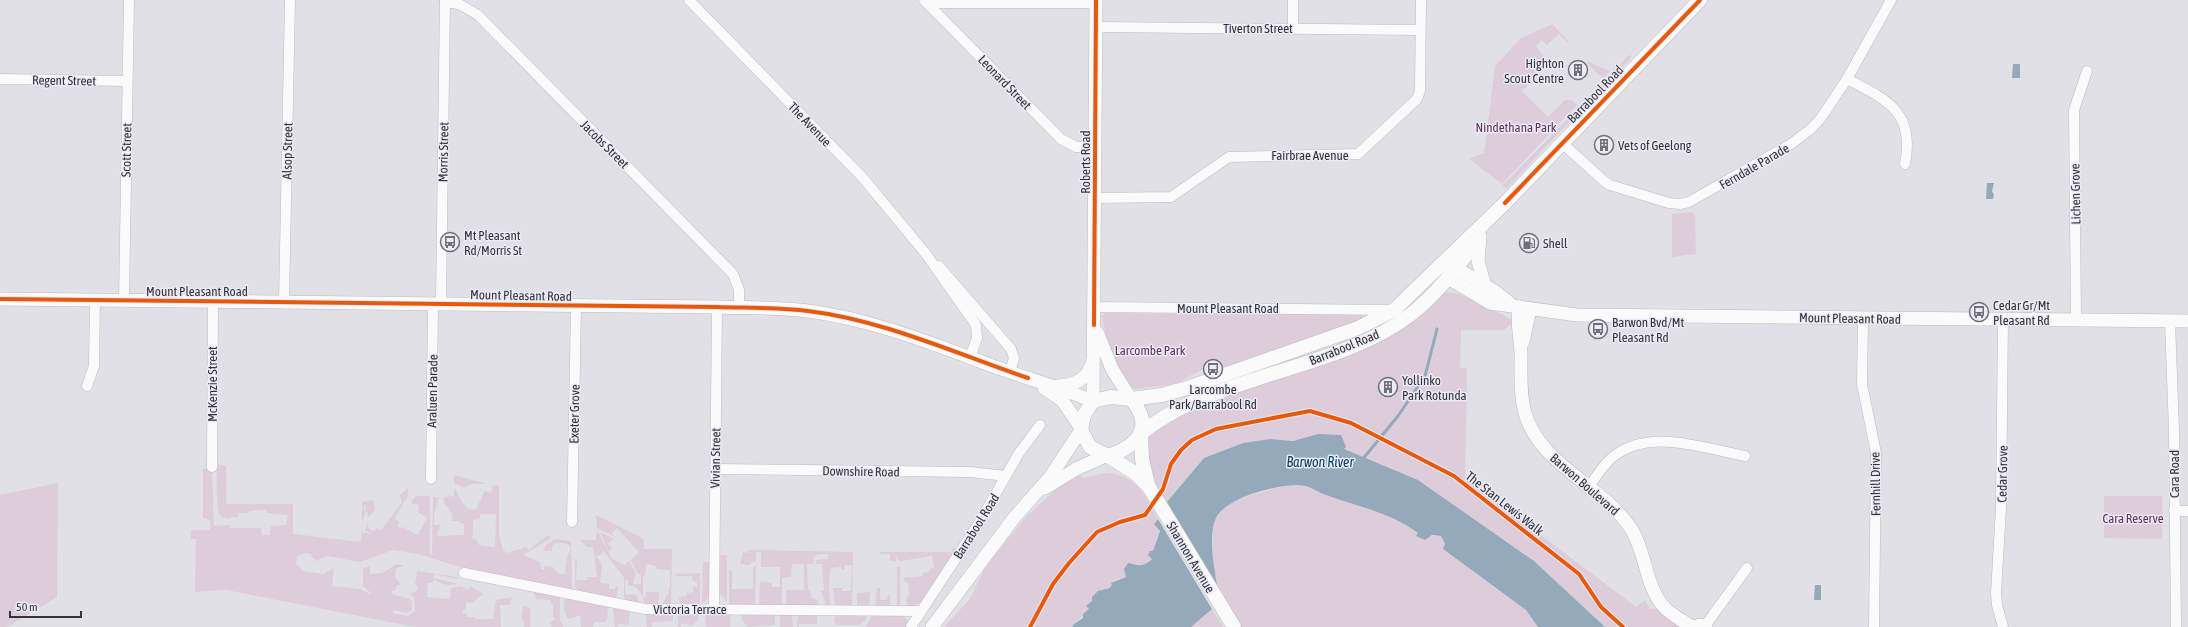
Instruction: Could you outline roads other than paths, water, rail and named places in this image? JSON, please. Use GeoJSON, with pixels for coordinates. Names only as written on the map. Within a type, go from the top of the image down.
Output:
{"type":"FeatureCollection","features":[{"type":"Feature","properties":{"kind":"main road","name":"Barrabool Road"},"geometry":{"type":"LineString","coordinates":[[1130,398],[1176,391],[1364,326],[1394,310],[1505,203],[1700,0]]}},
{"type":"Feature","properties":{"kind":"main road","name":"Barrabool Road"},"geometry":{"type":"LineString","coordinates":[[1141,434],[1159,419],[1194,401],[1364,341],[1410,315],[1452,273],[1505,203]]}},
{"type":"Feature","properties":{"kind":"main road"},"geometry":{"type":"LineString","coordinates":[[1442,264],[1452,273]]}},
{"type":"Feature","properties":{"kind":"main road"},"geometry":{"type":"LineString","coordinates":[[1111,397],[1130,398],[1142,416],[1141,434],[1123,450],[1106,456],[1090,447],[1081,429],[1084,415],[1093,401],[1111,397]]}},
{"type":"Feature","properties":{"kind":"main road","name":"Shannon Avenue"},"geometry":{"type":"LineString","coordinates":[[1141,434],[1142,459],[1149,487]]}},
{"type":"Feature","properties":{"kind":"main road","name":"Shannon Avenue"},"geometry":{"type":"LineString","coordinates":[[1106,456],[1135,473],[1149,487],[1234,627]]}},
{"type":"Feature","properties":{"kind":"street","name":"Scott Street"},"geometry":{"type":"LineString","coordinates":[[124,300],[129,0]]}},
{"type":"Feature","properties":{"kind":"street","name":"Alsop Street"},"geometry":{"type":"LineString","coordinates":[[284,301],[290,0]]}},
{"type":"Feature","properties":{"kind":"street","name":"The Avenue"},"geometry":{"type":"LineString","coordinates":[[689,0],[863,178],[926,254],[976,325],[977,338],[970,358]]}},
{"type":"Feature","properties":{"kind":"street"},"geometry":{"type":"LineString","coordinates":[[1293,0],[1293,28]]}},
{"type":"Feature","properties":{"kind":"street","name":"Fairbrae Avenue"},"geometry":{"type":"LineString","coordinates":[[1095,198],[1171,197],[1229,157],[1358,154],[1417,99],[1420,91],[1421,0]]}},
{"type":"Feature","properties":{"kind":"street","name":"Ferndale Parade"},"geometry":{"type":"LineString","coordinates":[[1562,143],[1610,185],[1670,203],[1684,203],[1699,197],[1802,137],[1821,118],[1847,79],[1891,0]]}},
{"type":"Feature","properties":{"kind":"street","name":"Morris Street"},"geometry":{"type":"LineString","coordinates":[[437,303],[445,1]]}},
{"type":"Feature","properties":{"kind":"street","name":"Jacobs Street"},"geometry":{"type":"LineString","coordinates":[[445,1],[459,4],[478,15],[733,274],[739,290],[739,307]]}},
{"type":"Feature","properties":{"kind":"street"},"geometry":{"type":"LineString","coordinates":[[926,2],[1096,1]]}},
{"type":"Feature","properties":{"kind":"street","name":"Roberts Road"},"geometry":{"type":"LineString","coordinates":[[1093,401],[1096,1]]}},
{"type":"Feature","properties":{"kind":"street","name":"Leonard Street"},"geometry":{"type":"LineString","coordinates":[[926,2],[1060,139],[1076,147],[1095,147]]}},
{"type":"Feature","properties":{"kind":"street","name":"Tiverton Street"},"geometry":{"type":"LineString","coordinates":[[1096,27],[1420,30]]}},
{"type":"Feature","properties":{"kind":"street","name":"Lichen Grove"},"geometry":{"type":"LineString","coordinates":[[2076,320],[2074,110],[2087,71]]}},
{"type":"Feature","properties":{"kind":"street","name":"Regent Street"},"geometry":{"type":"LineString","coordinates":[[0,79],[127,81]]}},
{"type":"Feature","properties":{"kind":"street"},"geometry":{"type":"LineString","coordinates":[[1847,79],[1890,103],[1901,116],[1905,129],[1907,154],[1905,164]]}},
{"type":"Feature","properties":{"kind":"street"},"geometry":{"type":"LineString","coordinates":[[1480,236],[1478,261],[1486,286]]}},
{"type":"Feature","properties":{"kind":"street","name":"The Avenue"},"geometry":{"type":"LineString","coordinates":[[926,254],[951,278],[1011,349],[1014,358],[1010,372]]}},
{"type":"Feature","properties":{"kind":"street","name":"Mount Pleasant Road"},"geometry":{"type":"LineString","coordinates":[[1452,273],[1490,304],[1590,316],[2188,321]]}},
{"type":"Feature","properties":{"kind":"street"},"geometry":{"type":"LineString","coordinates":[[1452,273],[1486,286],[1521,307]]}},
{"type":"Feature","properties":{"kind":"street","name":"Mount Pleasant Road"},"geometry":{"type":"LineString","coordinates":[[0,299],[213,300],[739,307],[808,311],[840,317],[939,346],[1031,380],[1054,385],[1093,401]]}},
{"type":"Feature","properties":{"kind":"street"},"geometry":{"type":"LineString","coordinates":[[87,386],[94,366],[95,300]]}},
{"type":"Feature","properties":{"kind":"street","name":"McKenzie Street"},"geometry":{"type":"LineString","coordinates":[[212,467],[213,300]]}},
{"type":"Feature","properties":{"kind":"street","name":"Araluen Parade"},"geometry":{"type":"LineString","coordinates":[[431,479],[437,303]]}},
{"type":"Feature","properties":{"kind":"street","name":"Exeter Grove"},"geometry":{"type":"LineString","coordinates":[[572,522],[576,306]]}},
{"type":"Feature","properties":{"kind":"street","name":"Vivian Street"},"geometry":{"type":"LineString","coordinates":[[714,609],[717,307]]}},
{"type":"Feature","properties":{"kind":"street","name":"Mount Pleasant Road"},"geometry":{"type":"LineString","coordinates":[[1094,307],[1394,310]]}},
{"type":"Feature","properties":{"kind":"street","name":"Barwon Boulevard"},"geometry":{"type":"LineString","coordinates":[[1521,307],[1517,322],[1521,348],[1521,386],[1525,413],[1534,432],[1559,463],[1590,485],[1617,510],[1631,528],[1652,584],[1664,608],[1699,627]]}},
{"type":"Feature","properties":{"kind":"street"},"geometry":{"type":"LineString","coordinates":[[1362,309],[1368,311],[1371,316],[1364,326]]}},
{"type":"Feature","properties":{"kind":"street","name":"Fernhill Drive"},"geometry":{"type":"LineString","coordinates":[[1863,318],[1862,384],[1876,453],[1874,627]]}},
{"type":"Feature","properties":{"kind":"street","name":"Cedar Grove"},"geometry":{"type":"LineString","coordinates":[[2003,320],[2002,508],[1996,593],[1997,605],[2003,627]]}},
{"type":"Feature","properties":{"kind":"street","name":"Cara Road"},"geometry":{"type":"LineString","coordinates":[[2170,321],[2174,431],[2176,627]]}},
{"type":"Feature","properties":{"kind":"street","name":"Roberts Road"},"geometry":{"type":"LineString","coordinates":[[1094,325],[1112,369],[1130,398]]}},
{"type":"Feature","properties":{"kind":"street"},"geometry":{"type":"LineString","coordinates":[[1054,385],[1070,385],[1080,380],[1090,370],[1094,355]]}},
{"type":"Feature","properties":{"kind":"street","name":"Mount Pleasant Road"},"geometry":{"type":"LineString","coordinates":[[1031,380],[1062,400],[1081,429]]}},
{"type":"Feature","properties":{"kind":"street","name":"Barrabool Road"},"geometry":{"type":"LineString","coordinates":[[911,627],[920,611],[979,523],[1019,453],[1040,424]]}},
{"type":"Feature","properties":{"kind":"street","name":"Barrabool Road"},"geometry":{"type":"LineString","coordinates":[[932,627],[1014,518],[1050,477],[1081,429]]}},
{"type":"Feature","properties":{"kind":"street"},"geometry":{"type":"LineString","coordinates":[[1590,485],[1613,457],[1634,445],[1662,440],[1745,456]]}},
{"type":"Feature","properties":{"kind":"street","name":"Barrabool Road"},"geometry":{"type":"LineString","coordinates":[[1032,498],[1076,469],[1106,456]]}},
{"type":"Feature","properties":{"kind":"street","name":"Downshire Road"},"geometry":{"type":"LineString","coordinates":[[715,469],[974,472],[1006,476]]}},
{"type":"Feature","properties":{"kind":"street"},"geometry":{"type":"LineString","coordinates":[[2174,511],[2188,511]]}},
{"type":"Feature","properties":{"kind":"street"},"geometry":{"type":"LineString","coordinates":[[1699,627],[1747,568]]}},
{"type":"Feature","properties":{"kind":"street","name":"Victoria Terrace"},"geometry":{"type":"LineString","coordinates":[[464,573],[640,608],[920,611]]}},
{"type":"Feature","properties":{"kind":"water"},"geometry":{"type":"Polygon","coordinates":[[[2013,64],[2020,64],[2020,78],[2012,78],[2013,64]]]}},
{"type":"Feature","properties":{"kind":"water"},"geometry":{"type":"Polygon","coordinates":[[[1987,183],[1994,183],[1992,191],[1994,195],[1993,199],[1986,199],[1987,183]]]}},
{"type":"Feature","properties":{"kind":"water","name":"Barwon River"},"geometry":{"type":"Polygon","coordinates":[[[1318,434],[1341,435],[1346,447],[1344,449],[1418,480],[1534,561],[1605,627],[1538,627],[1526,610],[1443,549],[1445,544],[1441,536],[1432,535],[1425,540],[1416,536],[1418,533],[1407,526],[1385,515],[1323,494],[1306,486],[1284,486],[1256,492],[1231,503],[1222,510],[1216,518],[1212,533],[1212,551],[1217,585],[1167,502],[1204,458],[1243,443],[1270,439],[1293,441],[1318,434]]]}},
{"type":"Feature","properties":{"kind":"water"},"geometry":{"type":"Polygon","coordinates":[[[1158,519],[1212,609],[1191,627],[1072,627],[1083,618],[1083,614],[1089,609],[1086,606],[1092,601],[1092,597],[1098,591],[1110,588],[1112,585],[1111,583],[1126,577],[1124,569],[1128,563],[1143,565],[1152,559],[1148,555],[1150,551],[1153,551],[1160,531],[1154,524],[1158,519]]]}},
{"type":"Feature","properties":{"kind":"water"},"geometry":{"type":"Polygon","coordinates":[[[1815,585],[1821,585],[1821,600],[1814,600],[1815,585]]]}},
{"type":"Feature","properties":{"kind":"waterway"},"geometry":{"type":"LineString","coordinates":[[1362,460],[1398,416],[1425,376],[1437,329]]}},
{"type":"Feature","properties":{"kind":"place","name":"Highton Scout Centre"},"geometry":{"type":"Point","coordinates":[1578,70]}},
{"type":"Feature","properties":{"kind":"place","name":"Vets of Geelong"},"geometry":{"type":"Point","coordinates":[1604,145]}},
{"type":"Feature","properties":{"kind":"place","name":"Mt Pleasant Rd/Morris St"},"geometry":{"type":"Point","coordinates":[450,242]}},
{"type":"Feature","properties":{"kind":"place","name":"Shell"},"geometry":{"type":"Point","coordinates":[1529,243]}},
{"type":"Feature","properties":{"kind":"place","name":"Cedar Gr/Mt Pleasant Rd"},"geometry":{"type":"Point","coordinates":[1979,312]}},
{"type":"Feature","properties":{"kind":"place","name":"Barwon Bvd/Mt Pleasant Rd"},"geometry":{"type":"Point","coordinates":[1598,329]}},
{"type":"Feature","properties":{"kind":"place","name":"Larcombe Park/Barrabool Rd"},"geometry":{"type":"Point","coordinates":[1213,369]}},
{"type":"Feature","properties":{"kind":"place","name":"Yollinko Park Rotunda"},"geometry":{"type":"Point","coordinates":[1388,387]}},
{"type":"Feature","properties":{"kind":"park label","name":"Nindethana Park"},"geometry":{"type":"Point","coordinates":[1516,127]}},
{"type":"Feature","properties":{"kind":"park label","name":"Larcombe Park"},"geometry":{"type":"Point","coordinates":[1150,350]}},
{"type":"Feature","properties":{"kind":"park label","name":"Cara Reserve"},"geometry":{"type":"Point","coordinates":[2133,518]}}]}
